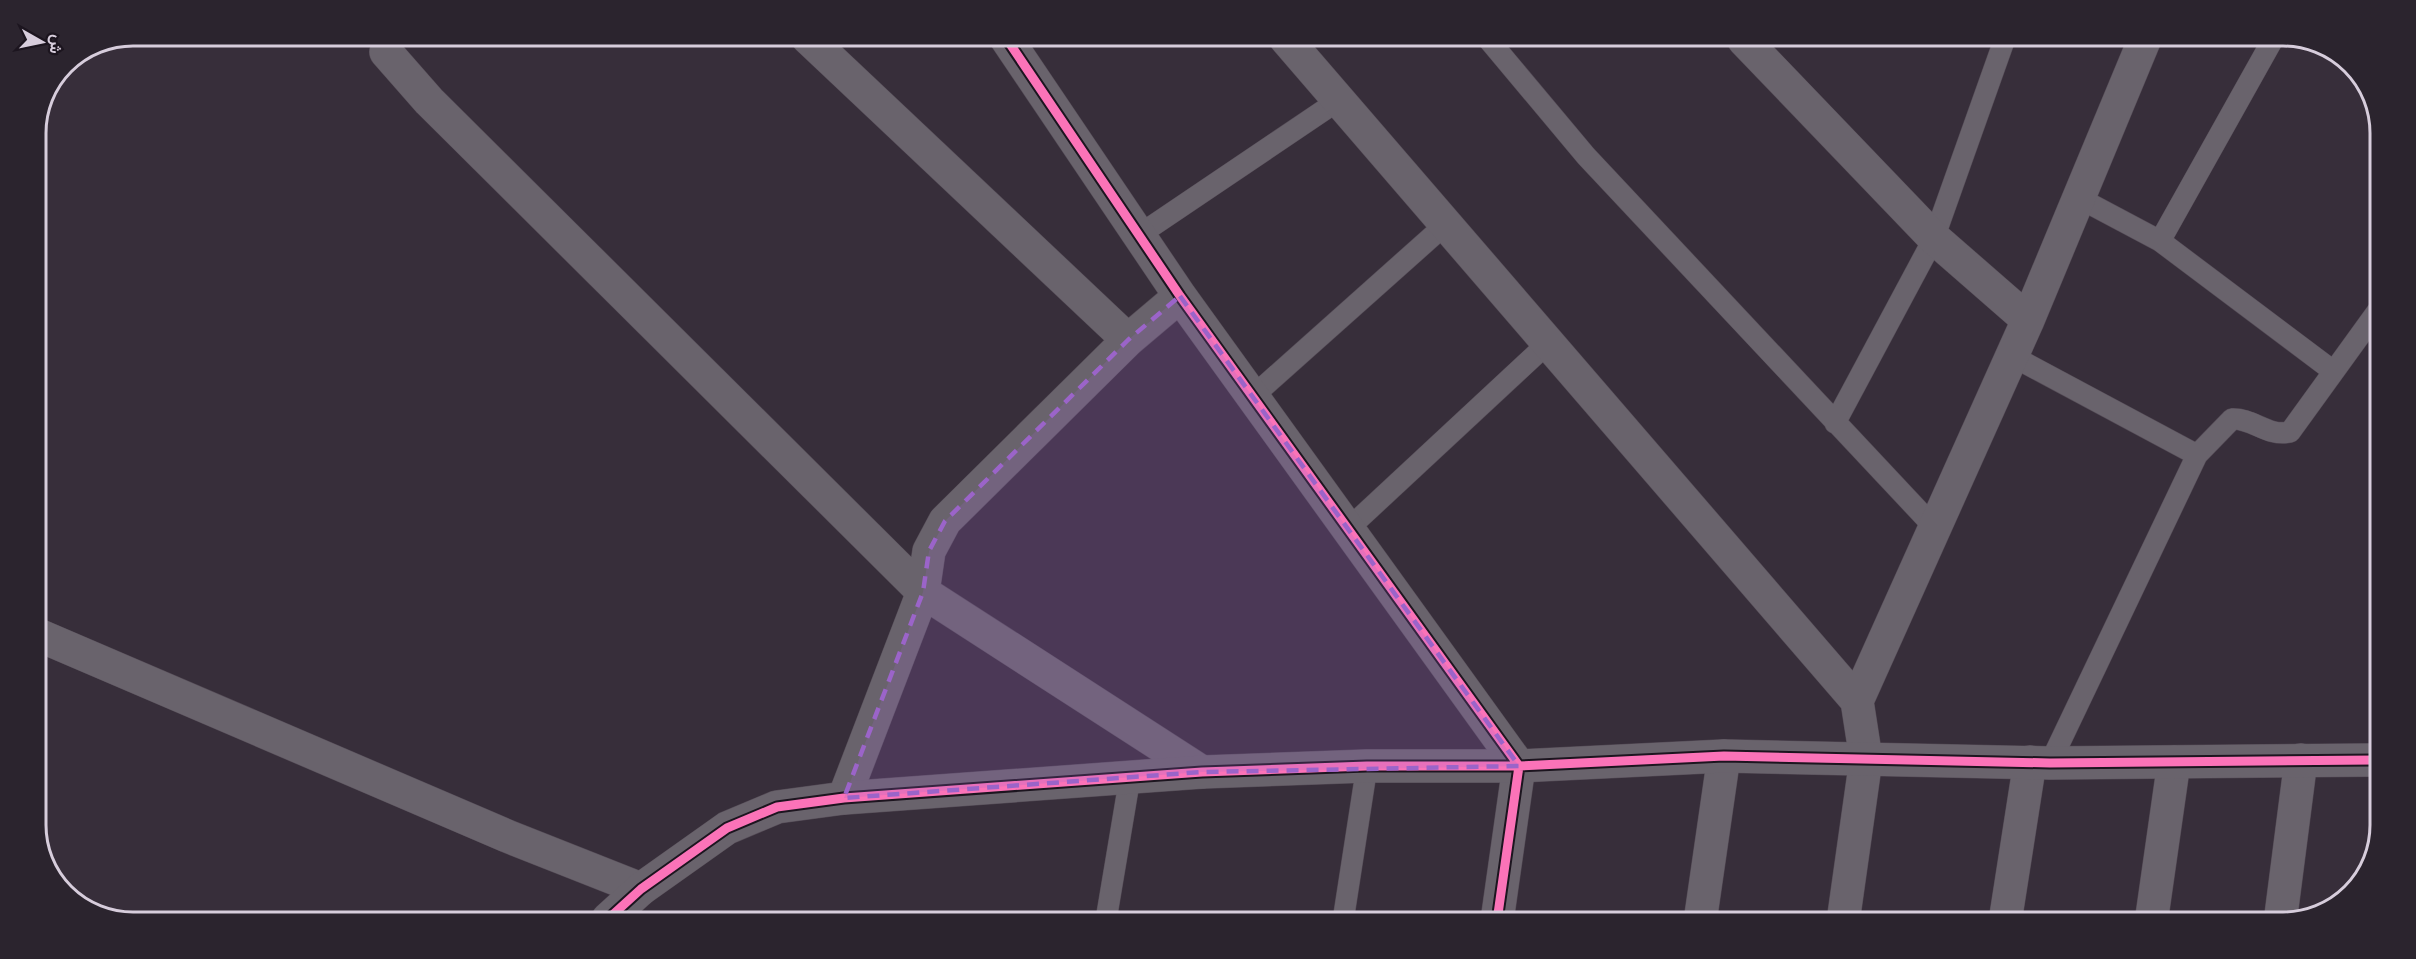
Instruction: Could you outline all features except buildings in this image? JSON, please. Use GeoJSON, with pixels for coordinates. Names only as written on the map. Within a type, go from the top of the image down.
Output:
{"type":"FeatureCollection","features":[{"type":"Feature","properties":{"kind":"street"},"geometry":{"type":"LineString","coordinates":[[818,47],[1128,340]]}},
{"type":"Feature","properties":{"kind":"street"},"geometry":{"type":"LineString","coordinates":[[1012,47],[1180,296],[1519,766],[1498,912]]}},
{"type":"Feature","properties":{"kind":"street"},"geometry":{"type":"LineString","coordinates":[[1293,47],[1857,701],[1866,759],[1844,912]]}},
{"type":"Feature","properties":{"kind":"street"},"geometry":{"type":"LineString","coordinates":[[1751,47],[1934,238],[2028,320]]}},
{"type":"Feature","properties":{"kind":"street"},"geometry":{"type":"LineString","coordinates":[[1857,701],[2028,320],[2142,47]]}},
{"type":"Feature","properties":{"kind":"street"},"geometry":{"type":"LineString","coordinates":[[386,52],[429,101],[923,592],[1202,772]]}},
{"type":"Feature","properties":{"kind":"street"},"geometry":{"type":"LineString","coordinates":[[844,798],[923,592],[929,550],[945,521],[1128,340],[1180,296]]}},
{"type":"Feature","properties":{"kind":"street"},"geometry":{"type":"LineString","coordinates":[[47,639],[507,836],[624,909],[727,828],[777,807],[844,798],[1202,772],[1367,766],[1519,766],[1724,756],[2040,762],[2370,760]]}},
{"type":"Feature","properties":{"kind":"street"},"geometry":{"type":"LineString","coordinates":[[1701,912],[1724,756]]}},
{"type":"Feature","properties":{"kind":"street"},"geometry":{"type":"LineString","coordinates":[[2281,912],[2301,760]]}},
{"type":"Feature","properties":{"kind":"street"},"geometry":{"type":"LineString","coordinates":[[2007,912],[2040,762]]}},
{"type":"Feature","properties":{"kind":"street"},"geometry":{"type":"LineString","coordinates":[[2153,912],[2174,762]]}},
{"type":"Feature","properties":{"kind":"lane"},"geometry":{"type":"LineString","coordinates":[[1495,47],[1586,156],[1935,528]]}},
{"type":"Feature","properties":{"kind":"lane"},"geometry":{"type":"LineString","coordinates":[[1835,423],[1934,238],[2002,47]]}},
{"type":"Feature","properties":{"kind":"lane"},"geometry":{"type":"LineString","coordinates":[[2160,241],[2269,47]]}},
{"type":"Feature","properties":{"kind":"lane"},"geometry":{"type":"LineString","coordinates":[[1139,235],[1339,100]]}},
{"type":"Feature","properties":{"kind":"lane"},"geometry":{"type":"LineString","coordinates":[[2079,198],[2160,241],[2333,371]]}},
{"type":"Feature","properties":{"kind":"lane"},"geometry":{"type":"LineString","coordinates":[[1252,397],[1446,224]]}},
{"type":"Feature","properties":{"kind":"lane"},"geometry":{"type":"LineString","coordinates":[[2040,762],[2197,455],[2232,419],[2240,418],[2271,432],[2280,434],[2289,432],[2369,322]]}},
{"type":"Feature","properties":{"kind":"lane"},"geometry":{"type":"LineString","coordinates":[[1348,529],[1548,343]]}},
{"type":"Feature","properties":{"kind":"lane"},"geometry":{"type":"LineString","coordinates":[[2012,356],[2197,455]]}},
{"type":"Feature","properties":{"kind":"lane"},"geometry":{"type":"LineString","coordinates":[[1343,912],[1367,766]]}},
{"type":"Feature","properties":{"kind":"lane"},"geometry":{"type":"LineString","coordinates":[[1107,912],[1130,777]]}},
{"type":"Feature","properties":{"kind":"highlighted area"},"geometry":{"type":"Polygon","coordinates":[[[1180,296],[1519,766],[1202,772],[844,798],[923,592],[929,551],[945,521],[1128,340],[1180,296]]]}},
{"type":"Feature","properties":{"kind":"cycle path"},"geometry":{"type":"LineString","coordinates":[[1012,47],[1180,296],[1519,766],[1498,912]]}},
{"type":"Feature","properties":{"kind":"cycle path"},"geometry":{"type":"LineString","coordinates":[[616,912],[641,889],[727,828],[777,807],[844,798],[1202,772],[1367,766],[1519,766],[1724,756],[2050,763],[2370,760]]}}]}
